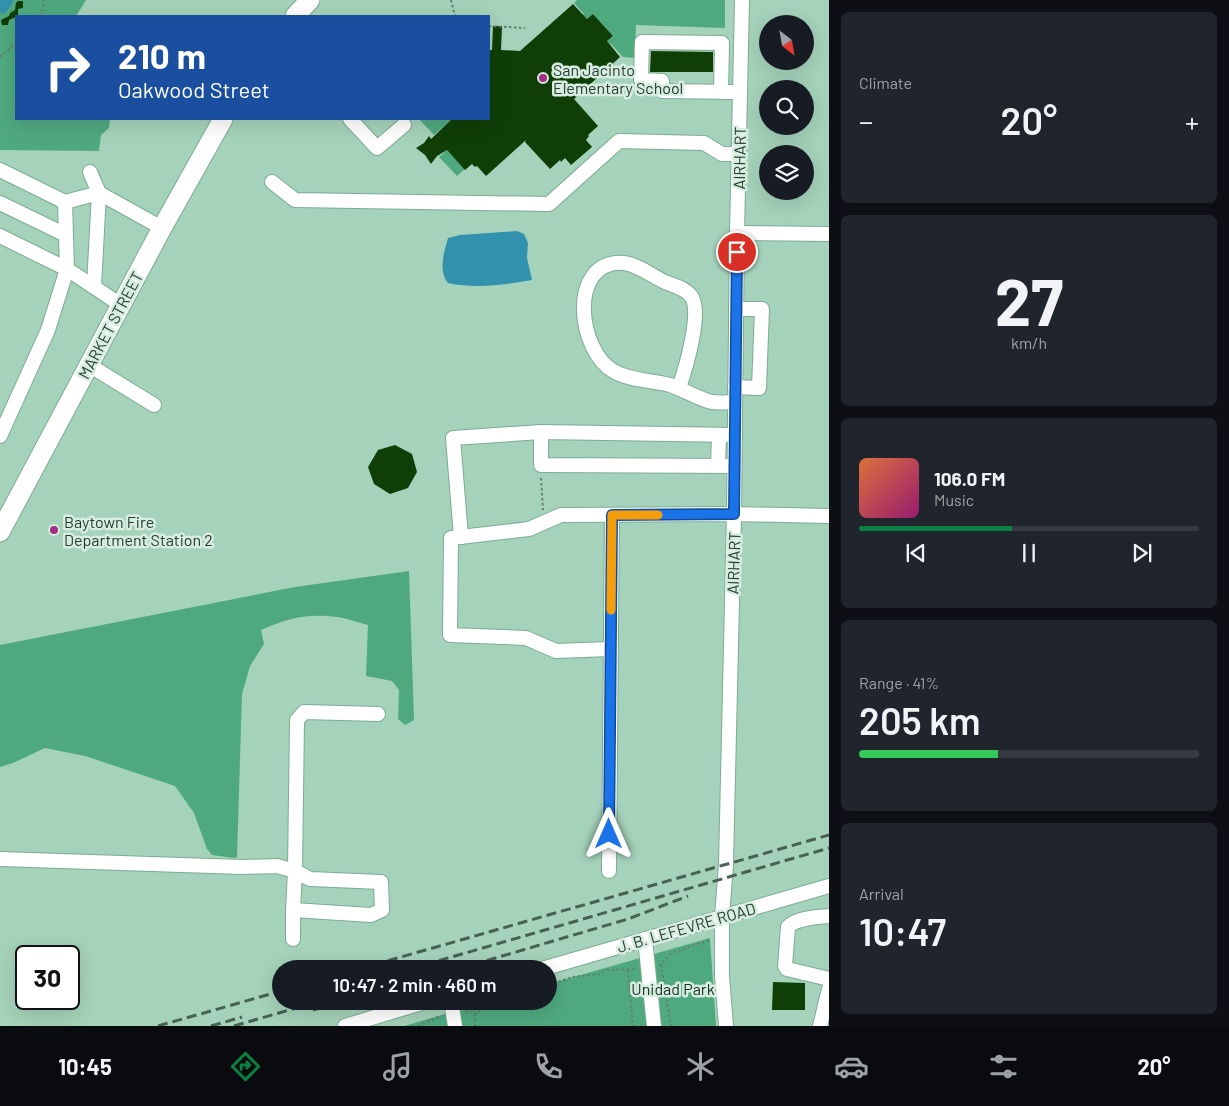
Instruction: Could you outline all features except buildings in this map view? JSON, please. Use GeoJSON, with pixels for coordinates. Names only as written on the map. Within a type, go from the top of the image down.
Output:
{"type":"FeatureCollection","features":[{"type":"Feature","properties":{"kind":"main road"},"geometry":{"type":"LineString","coordinates":[[296,15],[310,0]]}},
{"type":"Feature","properties":{"kind":"main road","name":"MARKET STREET"},"geometry":{"type":"LineString","coordinates":[[0,532],[162,228],[222,120]]}},
{"type":"Feature","properties":{"kind":"street","name":"AIRHART"},"geometry":{"type":"LineString","coordinates":[[726,1026],[722,976],[722,917],[725,872],[734,514],[742,0]]}},
{"type":"Feature","properties":{"kind":"street"},"geometry":{"type":"LineString","coordinates":[[721,92],[722,43],[642,42],[641,80],[662,81],[662,91],[721,92],[740,92]]}},
{"type":"Feature","properties":{"kind":"street"},"geometry":{"type":"LineString","coordinates":[[351,120],[377,148],[404,125]]}},
{"type":"Feature","properties":{"kind":"street"},"geometry":{"type":"LineString","coordinates":[[272,182],[295,200],[548,204],[619,141],[704,143],[722,154],[739,154]]}},
{"type":"Feature","properties":{"kind":"street"},"geometry":{"type":"LineString","coordinates":[[0,170],[65,202],[99,192],[162,228]]}},
{"type":"Feature","properties":{"kind":"street"},"geometry":{"type":"LineString","coordinates":[[90,172],[99,192],[94,286]]}},
{"type":"Feature","properties":{"kind":"street"},"geometry":{"type":"LineString","coordinates":[[0,436],[48,330],[68,269],[65,202]]}},
{"type":"Feature","properties":{"kind":"street"},"geometry":{"type":"LineString","coordinates":[[0,204],[66,235]]}},
{"type":"Feature","properties":{"kind":"street"},"geometry":{"type":"LineString","coordinates":[[737,233],[829,234]]}},
{"type":"Feature","properties":{"kind":"street"},"geometry":{"type":"LineString","coordinates":[[0,236],[68,269],[121,305]]}},
{"type":"Feature","properties":{"kind":"street"},"geometry":{"type":"LineString","coordinates":[[679,388],[687,362],[692,335],[694,302],[690,295],[681,287],[665,282],[645,270],[626,263],[610,264],[600,269],[592,277],[584,299],[584,316],[594,352],[604,364],[615,372],[630,378],[679,388],[710,401],[735,402]]}},
{"type":"Feature","properties":{"kind":"street"},"geometry":{"type":"LineString","coordinates":[[735,388],[759,388],[762,309],[736,309]]}},
{"type":"Feature","properties":{"kind":"street"},"geometry":{"type":"LineString","coordinates":[[89,365],[154,405]]}},
{"type":"Feature","properties":{"kind":"street"},"geometry":{"type":"LineString","coordinates":[[461,537],[453,438],[542,432],[735,435]]}},
{"type":"Feature","properties":{"kind":"street"},"geometry":{"type":"LineString","coordinates":[[542,432],[541,465],[734,466]]}},
{"type":"Feature","properties":{"kind":"street"},"geometry":{"type":"LineString","coordinates":[[718,466],[719,435]]}},
{"type":"Feature","properties":{"kind":"street"},"geometry":{"type":"LineString","coordinates":[[610,649],[556,651],[526,638],[450,635],[450,538],[529,529],[561,515],[734,514],[829,516]]}},
{"type":"Feature","properties":{"kind":"street"},"geometry":{"type":"LineString","coordinates":[[609,871],[612,515]]}},
{"type":"Feature","properties":{"kind":"street"},"geometry":{"type":"LineString","coordinates":[[293,939],[297,720],[304,712],[378,714]]}},
{"type":"Feature","properties":{"kind":"street"},"geometry":{"type":"LineString","coordinates":[[0,858],[242,867],[277,866],[295,871],[310,879],[382,882],[382,910],[371,915],[293,910]]}},
{"type":"Feature","properties":{"kind":"street","name":"J. B. LEFEVRE ROAD"},"geometry":{"type":"LineString","coordinates":[[557,965],[829,886]]}},
{"type":"Feature","properties":{"kind":"street"},"geometry":{"type":"LineString","coordinates":[[829,916],[791,924],[788,927],[785,966],[787,969],[829,979]]}},
{"type":"Feature","properties":{"kind":"street"},"geometry":{"type":"LineString","coordinates":[[645,940],[655,966],[654,1026]]}},
{"type":"Feature","properties":{"kind":"street"},"geometry":{"type":"LineString","coordinates":[[820,1026],[829,989]]}},
{"type":"Feature","properties":{"kind":"street"},"geometry":{"type":"LineString","coordinates":[[345,1026],[364,1023],[402,1010]]}},
{"type":"Feature","properties":{"kind":"street"},"geometry":{"type":"LineString","coordinates":[[452,1010],[455,1026]]}},
{"type":"Feature","properties":{"kind":"path"},"geometry":{"type":"LineString","coordinates":[[40,15],[44,0]]}},
{"type":"Feature","properties":{"kind":"path"},"geometry":{"type":"LineString","coordinates":[[451,0],[456,15]]}},
{"type":"Feature","properties":{"kind":"path"},"geometry":{"type":"LineString","coordinates":[[490,26],[525,28]]}},
{"type":"Feature","properties":{"kind":"path"},"geometry":{"type":"LineString","coordinates":[[0,57],[15,44]]}},
{"type":"Feature","properties":{"kind":"path"},"geometry":{"type":"LineString","coordinates":[[541,465],[543,523]]}},
{"type":"Feature","properties":{"kind":"path"},"geometry":{"type":"LineString","coordinates":[[557,982],[572,977],[599,974],[607,970],[628,970],[655,966],[675,952],[712,940]]}},
{"type":"Feature","properties":{"kind":"path"},"geometry":{"type":"LineString","coordinates":[[655,966],[671,1026]]}},
{"type":"Feature","properties":{"kind":"path"},"geometry":{"type":"LineString","coordinates":[[628,970],[633,1026]]}},
{"type":"Feature","properties":{"kind":"path"},"geometry":{"type":"LineString","coordinates":[[475,1015],[480,1010]]}},
{"type":"Feature","properties":{"kind":"green space"},"geometry":{"type":"Polygon","coordinates":[[[0,0],[86,0],[77,15],[15,15],[15,120],[110,120],[109,128],[101,135],[99,151],[0,150],[0,0]]]}},
{"type":"Feature","properties":{"kind":"green space"},"geometry":{"type":"Polygon","coordinates":[[[577,0],[725,0],[725,28],[636,25],[635,58],[623,57],[607,41],[613,36],[593,14],[587,19],[583,15],[574,3],[577,0]]]}},
{"type":"Feature","properties":{"kind":"green space"},"geometry":{"type":"Polygon","coordinates":[[[420,120],[451,120],[434,135],[420,120]]]}},
{"type":"Feature","properties":{"kind":"green space"},"geometry":{"type":"Polygon","coordinates":[[[447,150],[465,169],[457,176],[439,157],[447,150]]]}},
{"type":"Feature","properties":{"kind":"green space"},"geometry":{"type":"Polygon","coordinates":[[[409,571],[414,720],[405,725],[398,719],[399,690],[392,681],[366,676],[368,625],[341,618],[307,616],[280,622],[261,630],[264,644],[250,666],[242,694],[237,857],[212,855],[207,849],[194,813],[175,786],[85,756],[45,748],[0,767],[0,645],[295,587],[409,571]]]}},
{"type":"Feature","properties":{"kind":"green space","name":"Unidad Park"},"geometry":{"type":"Polygon","coordinates":[[[710,938],[716,1026],[404,1026],[458,1010],[557,1010],[557,982],[710,938]]]}},
{"type":"Feature","properties":{"kind":"water"},"geometry":{"type":"Polygon","coordinates":[[[0,0],[14,0],[8,10],[2,15],[0,10],[0,0]]]}},
{"type":"Feature","properties":{"kind":"water"},"geometry":{"type":"Polygon","coordinates":[[[517,231],[524,234],[528,243],[527,258],[532,280],[480,286],[448,283],[443,273],[443,267],[448,238],[460,235],[517,231]]]}},
{"type":"Feature","properties":{"kind":"railway"},"geometry":{"type":"LineString","coordinates":[[391,960],[829,835]]}},
{"type":"Feature","properties":{"kind":"railway"},"geometry":{"type":"LineString","coordinates":[[441,960],[829,848]]}},
{"type":"Feature","properties":{"kind":"railway"},"geometry":{"type":"LineString","coordinates":[[489,960],[628,919],[688,896]]}},
{"type":"Feature","properties":{"kind":"railway"},"geometry":{"type":"LineString","coordinates":[[158,1026],[272,994]]}},
{"type":"Feature","properties":{"kind":"railway"},"geometry":{"type":"LineString","coordinates":[[234,1026],[289,1010]]}},
{"type":"Feature","properties":{"kind":"railway"},"geometry":{"type":"LineString","coordinates":[[211,1026],[242,1017]]}},
{"type":"Feature","properties":{"kind":"slow traffic"},"geometry":{"type":"LineString","coordinates":[[611,610],[612,515],[658,515]]}},
{"type":"Feature","properties":{"kind":"place","name":"San Jacinto Elementary School"},"geometry":{"type":"Point","coordinates":[543,78]}},
{"type":"Feature","properties":{"kind":"place","name":"Baytown Fire Department Station 2"},"geometry":{"type":"Point","coordinates":[54,530]}},
{"type":"Feature","properties":{"kind":"route"},"geometry":{"type":"LineString","coordinates":[[609,834],[612,515],[734,514],[737,252]]}}]}
